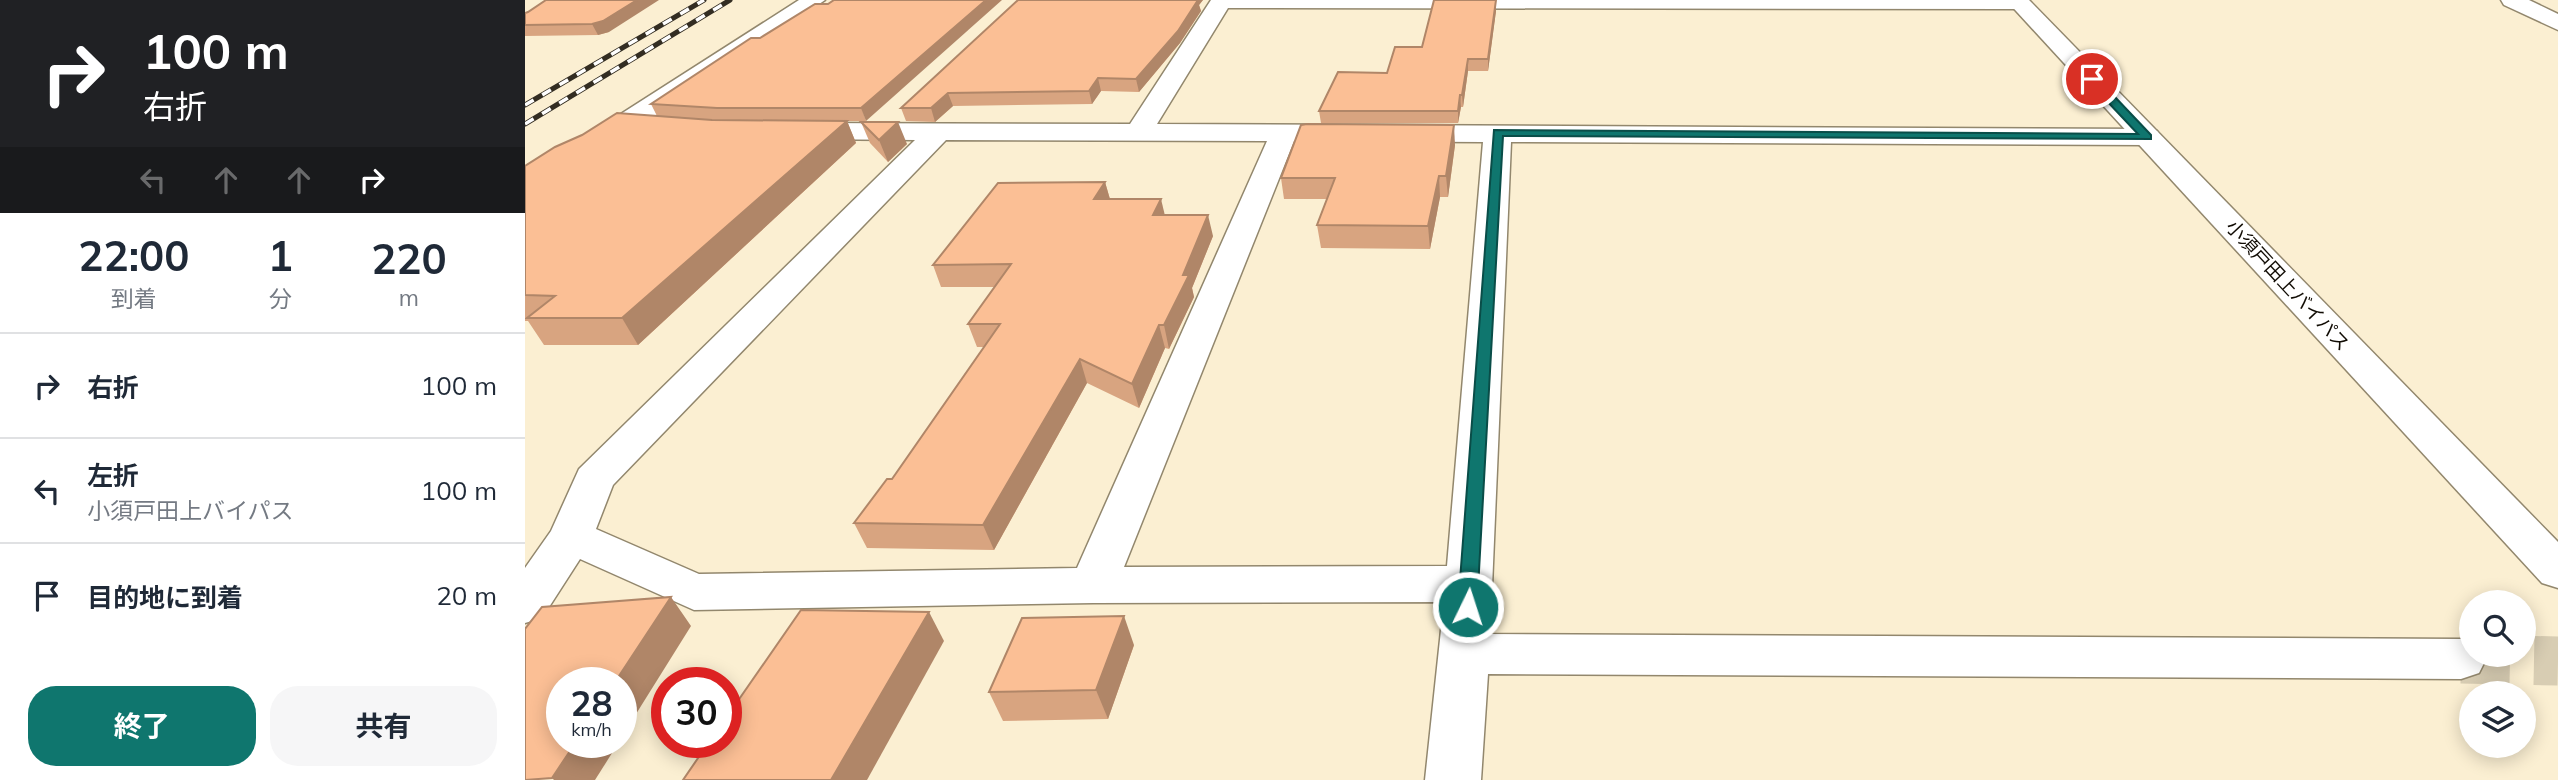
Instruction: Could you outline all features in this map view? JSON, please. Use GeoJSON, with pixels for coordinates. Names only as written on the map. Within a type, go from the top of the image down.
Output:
{"type":"FeatureCollection","features":[{"type":"Feature","properties":{"kind":"main road"},"geometry":{"type":"LineString","coordinates":[[525,181],[623,125],[814,0]]}},
{"type":"Feature","properties":{"kind":"main road"},"geometry":{"type":"LineString","coordinates":[[2512,0],[2558,23]]}},
{"type":"Feature","properties":{"kind":"main road"},"geometry":{"type":"LineString","coordinates":[[1139,132],[1221,1],[2018,1]]}},
{"type":"Feature","properties":{"kind":"main road","name":"小須戸田上バイパス"},"geometry":{"type":"LineString","coordinates":[[2018,1],[2558,571]]}},
{"type":"Feature","properties":{"kind":"main road"},"geometry":{"type":"LineString","coordinates":[[876,131],[896,112]]}},
{"type":"Feature","properties":{"kind":"main road"},"geometry":{"type":"LineString","coordinates":[[623,125],[660,127]]}},
{"type":"Feature","properties":{"kind":"main road"},"geometry":{"type":"LineString","coordinates":[[778,131],[1498,132],[2147,137]]}},
{"type":"Feature","properties":{"kind":"main road"},"geometry":{"type":"LineString","coordinates":[[525,605],[571,536],[594,479],[938,132]]}},
{"type":"Feature","properties":{"kind":"main road"},"geometry":{"type":"LineString","coordinates":[[1453,780],[1469,584],[1498,132]]}},
{"type":"Feature","properties":{"kind":"main road"},"geometry":{"type":"LineString","coordinates":[[1093,585],[1284,133]]}},
{"type":"Feature","properties":{"kind":"main road"},"geometry":{"type":"LineString","coordinates":[[571,536],[694,592],[1093,585],[1469,584]]}},
{"type":"Feature","properties":{"kind":"main road"},"geometry":{"type":"LineString","coordinates":[[1464,654],[2459,659]]}},
{"type":"Feature","properties":{"kind":"building"},"geometry":{"type":"Polygon","coordinates":[[[546,0],[637,0],[603,21],[592,24],[525,25],[525,13],[546,0]]]}},
{"type":"Feature","properties":{"kind":"building"},"geometry":{"type":"Polygon","coordinates":[[[834,0],[986,0],[861,108],[717,108],[651,104],[751,38],[760,38],[815,4],[828,4],[834,0]]]}},
{"type":"Feature","properties":{"kind":"building"},"geometry":{"type":"Polygon","coordinates":[[[1018,0],[1198,0],[1178,31],[1136,79],[1098,78],[1089,91],[948,93],[931,108],[901,108],[1018,0]]]}},
{"type":"Feature","properties":{"kind":"building"},"geometry":{"type":"Polygon","coordinates":[[[1434,0],[1496,0],[1488,59],[1468,59],[1458,111],[1319,111],[1338,72],[1387,73],[1395,47],[1422,47],[1434,0]]]}},
{"type":"Feature","properties":{"kind":"building"},"geometry":{"type":"Polygon","coordinates":[[[617,113],[712,120],[847,121],[622,318],[527,318],[555,296],[525,295],[525,166],[617,113]]]}},
{"type":"Feature","properties":{"kind":"building"},"geometry":{"type":"Polygon","coordinates":[[[861,122],[898,122],[879,140],[861,122]]]}},
{"type":"Feature","properties":{"kind":"building"},"geometry":{"type":"Polygon","coordinates":[[[1301,125],[1454,125],[1446,176],[1439,176],[1428,226],[1317,225],[1335,178],[1281,178],[1301,125]]]}},
{"type":"Feature","properties":{"kind":"building"},"geometry":{"type":"Polygon","coordinates":[[[1105,182],[1094,199],[1161,199],[1153,215],[1208,215],[1183,275],[1189,275],[1164,325],[1159,325],[1132,384],[1080,359],[983,525],[854,523],[887,479],[892,479],[1000,324],[968,324],[1011,264],[933,265],[998,183],[1105,182]]]}},
{"type":"Feature","properties":{"kind":"building"},"geometry":{"type":"Polygon","coordinates":[[[671,597],[625,667],[546,667],[546,758],[565,758],[552,778],[525,780],[525,629],[542,607],[671,597]]]}},
{"type":"Feature","properties":{"kind":"building"},"geometry":{"type":"Polygon","coordinates":[[[801,610],[929,612],[831,780],[683,780],[698,758],[742,758],[742,695],[801,610]]]}},
{"type":"Feature","properties":{"kind":"building"},"geometry":{"type":"Polygon","coordinates":[[[1124,616],[1096,690],[989,692],[1022,618],[1124,616]]]}},
{"type":"Feature","properties":{"kind":"tunnel"},"geometry":{"type":"LineString","coordinates":[[2536,661],[2558,661]]}},
{"type":"Feature","properties":{"kind":"railway"},"geometry":{"type":"LineString","coordinates":[[525,105],[704,0]]}},
{"type":"Feature","properties":{"kind":"railway"},"geometry":{"type":"LineString","coordinates":[[525,124],[730,0]]}},
{"type":"Feature","properties":{"kind":"route"},"geometry":{"type":"LineString","coordinates":[[1468,607],[1498,132],[2147,137],[2092,79]]}}]}
